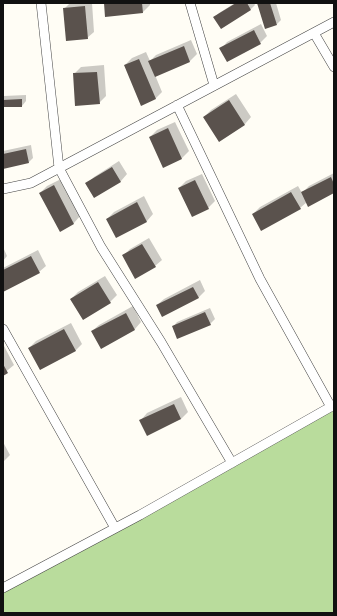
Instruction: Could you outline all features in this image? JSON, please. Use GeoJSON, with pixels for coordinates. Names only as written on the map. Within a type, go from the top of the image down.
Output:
{"type":"FeatureCollection","features":[{"type":"Feature","properties":{"kind":"street"},"geometry":{"type":"LineString","coordinates":[[41,3],[59,168],[101,247],[161,342],[232,463]]}},
{"type":"Feature","properties":{"kind":"street"},"geometry":{"type":"LineString","coordinates":[[190,3],[214,86]]}},
{"type":"Feature","properties":{"kind":"street"},"geometry":{"type":"LineString","coordinates":[[3,189],[31,182],[59,168],[334,22]]}},
{"type":"Feature","properties":{"kind":"street"},"geometry":{"type":"LineString","coordinates":[[314,33],[334,67]]}},
{"type":"Feature","properties":{"kind":"street"},"geometry":{"type":"LineString","coordinates":[[4,588],[115,528],[332,406],[260,279],[177,105]]}},
{"type":"Feature","properties":{"kind":"street"},"geometry":{"type":"LineString","coordinates":[[3,329],[115,528]]}},
{"type":"Feature","properties":{"kind":"green space"},"geometry":{"type":"Polygon","coordinates":[[[334,410],[334,613],[3,613],[3,591],[334,410]]]}},
{"type":"Feature","properties":{"kind":"building"},"geometry":{"type":"Polygon","coordinates":[[[104,3],[142,3],[143,13],[105,17],[104,3]]]}},
{"type":"Feature","properties":{"kind":"building"},"geometry":{"type":"Polygon","coordinates":[[[236,3],[247,3],[251,10],[221,29],[213,17],[236,3]]]}},
{"type":"Feature","properties":{"kind":"building"},"geometry":{"type":"Polygon","coordinates":[[[257,3],[270,3],[277,25],[265,29],[257,3]]]}},
{"type":"Feature","properties":{"kind":"building"},"geometry":{"type":"Polygon","coordinates":[[[85,6],[88,39],[66,41],[63,8],[85,6]]]}},
{"type":"Feature","properties":{"kind":"building"},"geometry":{"type":"Polygon","coordinates":[[[254,30],[261,44],[227,62],[219,48],[254,30]]]}},
{"type":"Feature","properties":{"kind":"building"},"geometry":{"type":"Polygon","coordinates":[[[184,46],[190,62],[155,77],[148,61],[184,46]]]}},
{"type":"Feature","properties":{"kind":"building"},"geometry":{"type":"Polygon","coordinates":[[[139,59],[156,99],[141,106],[124,65],[139,59]]]}},
{"type":"Feature","properties":{"kind":"building"},"geometry":{"type":"Polygon","coordinates":[[[97,72],[100,104],[75,106],[73,73],[97,72]]]}},
{"type":"Feature","properties":{"kind":"building"},"geometry":{"type":"Polygon","coordinates":[[[22,99],[22,107],[3,107],[3,100],[22,99]]]}},
{"type":"Feature","properties":{"kind":"building"},"geometry":{"type":"Polygon","coordinates":[[[229,100],[245,125],[219,142],[203,117],[229,100]]]}},
{"type":"Feature","properties":{"kind":"building"},"geometry":{"type":"Polygon","coordinates":[[[168,128],[182,159],[163,168],[149,137],[168,128]]]}},
{"type":"Feature","properties":{"kind":"building"},"geometry":{"type":"Polygon","coordinates":[[[26,149],[29,163],[3,169],[3,154],[26,149]]]}},
{"type":"Feature","properties":{"kind":"building"},"geometry":{"type":"Polygon","coordinates":[[[112,167],[121,182],[94,198],[85,183],[112,167]]]}},
{"type":"Feature","properties":{"kind":"building"},"geometry":{"type":"Polygon","coordinates":[[[331,177],[334,184],[334,193],[308,207],[301,192],[331,177]]]}},
{"type":"Feature","properties":{"kind":"building"},"geometry":{"type":"Polygon","coordinates":[[[195,180],[209,209],[192,217],[178,188],[195,180]]]}},
{"type":"Feature","properties":{"kind":"building"},"geometry":{"type":"Polygon","coordinates":[[[54,185],[74,224],[60,232],[39,193],[54,185]]]}},
{"type":"Feature","properties":{"kind":"building"},"geometry":{"type":"Polygon","coordinates":[[[291,192],[301,209],[261,231],[252,214],[291,192]]]}},
{"type":"Feature","properties":{"kind":"building"},"geometry":{"type":"Polygon","coordinates":[[[137,202],[147,222],[116,238],[106,219],[137,202]]]}},
{"type":"Feature","properties":{"kind":"building"},"geometry":{"type":"Polygon","coordinates":[[[142,244],[156,267],[135,279],[122,255],[142,244]]]}},
{"type":"Feature","properties":{"kind":"building"},"geometry":{"type":"Polygon","coordinates":[[[31,256],[40,273],[3,292],[3,270],[31,256]]]}},
{"type":"Feature","properties":{"kind":"building"},"geometry":{"type":"Polygon","coordinates":[[[98,282],[111,303],[83,320],[70,299],[98,282]]]}},
{"type":"Feature","properties":{"kind":"building"},"geometry":{"type":"Polygon","coordinates":[[[193,287],[199,298],[162,317],[156,305],[193,287]]]}},
{"type":"Feature","properties":{"kind":"building"},"geometry":{"type":"Polygon","coordinates":[[[205,312],[211,325],[177,339],[172,326],[205,312]]]}},
{"type":"Feature","properties":{"kind":"building"},"geometry":{"type":"Polygon","coordinates":[[[126,313],[135,330],[101,349],[91,331],[126,313]]]}},
{"type":"Feature","properties":{"kind":"building"},"geometry":{"type":"Polygon","coordinates":[[[64,329],[76,351],[40,370],[28,348],[64,329]]]}},
{"type":"Feature","properties":{"kind":"building"},"geometry":{"type":"Polygon","coordinates":[[[3,364],[8,373],[3,376],[3,364]]]}},
{"type":"Feature","properties":{"kind":"building"},"geometry":{"type":"Polygon","coordinates":[[[174,404],[181,419],[147,436],[139,420],[174,404]]]}}]}
